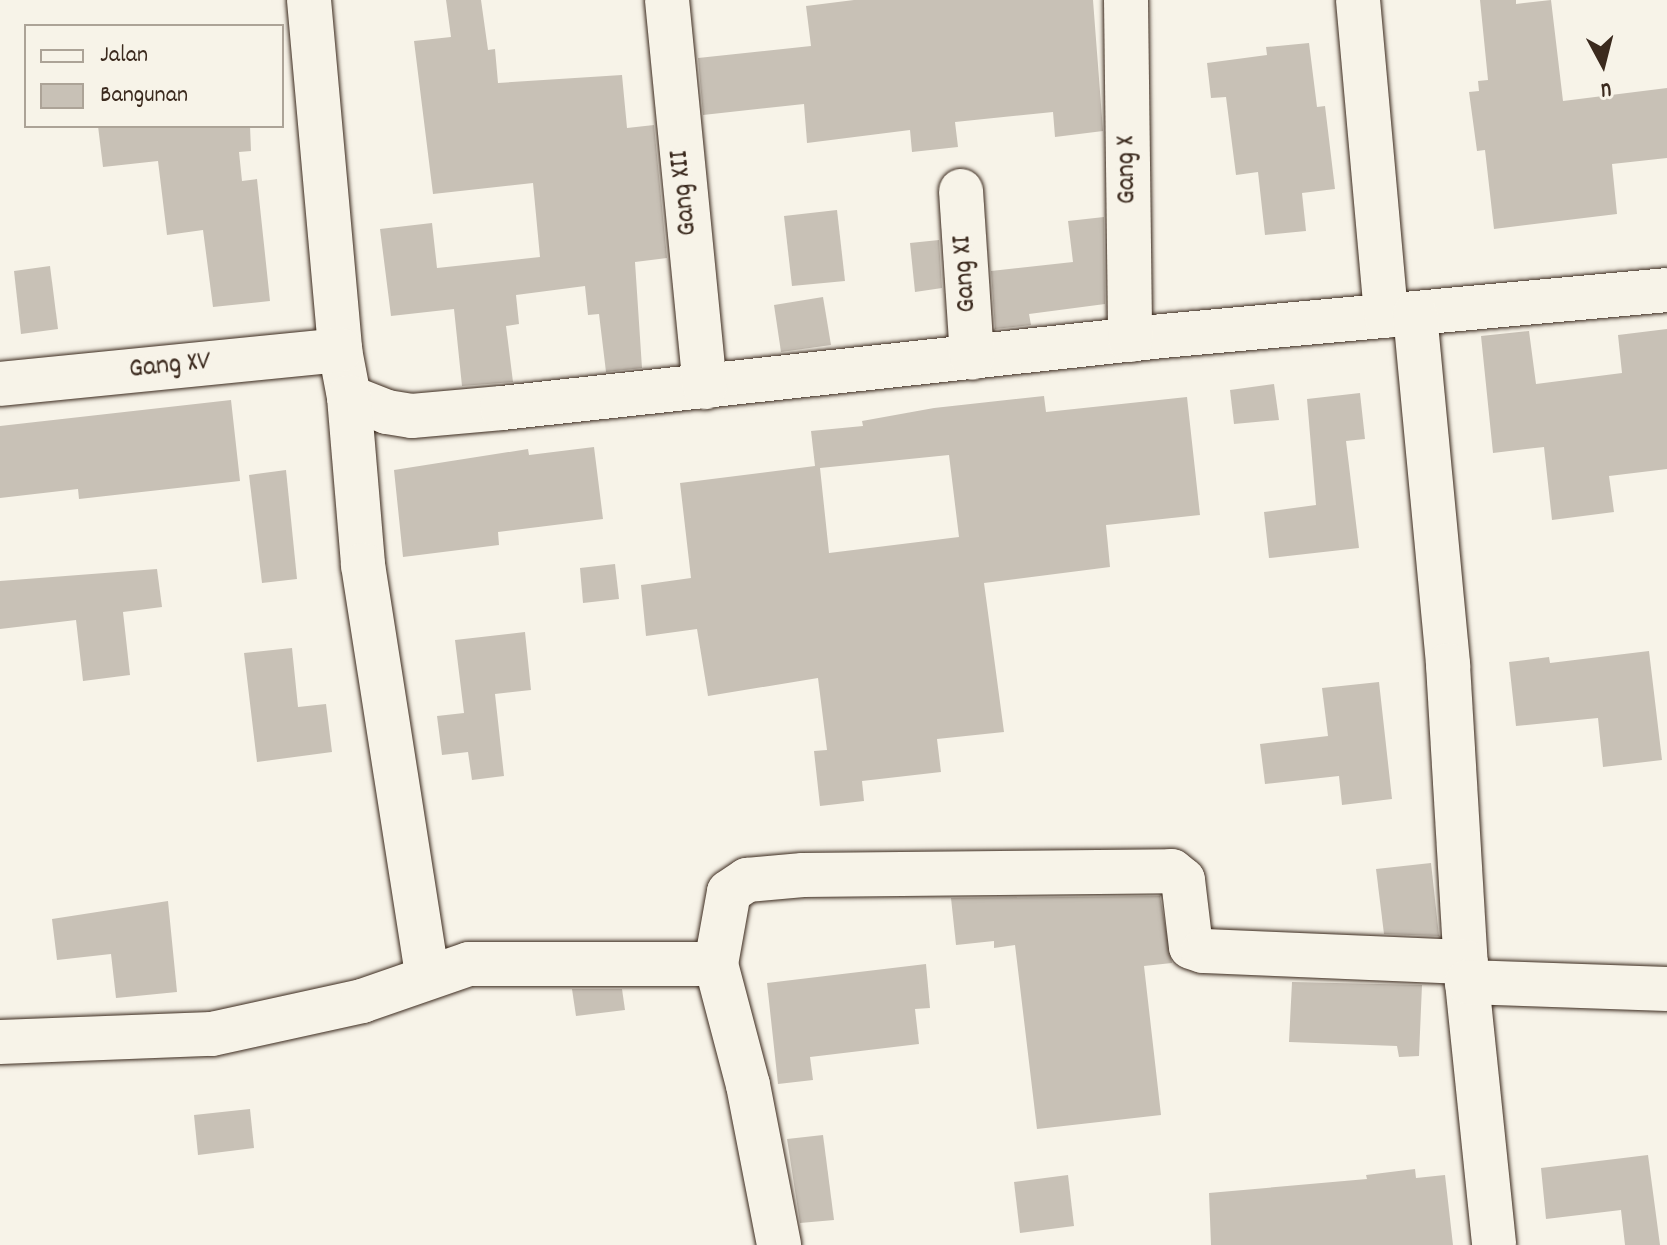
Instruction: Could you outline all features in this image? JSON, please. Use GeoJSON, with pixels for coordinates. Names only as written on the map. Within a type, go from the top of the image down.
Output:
{"type":"FeatureCollection","features":[{"type":"Feature","properties":{"kind":"street"},"geometry":{"type":"LineString","coordinates":[[309,0],[340,350],[349,397],[363,565],[427,976]]}},
{"type":"Feature","properties":{"kind":"street","name":"Gang XII"},"geometry":{"type":"LineString","coordinates":[[667,0],[705,387]]}},
{"type":"Feature","properties":{"kind":"street","name":"Gang X"},"geometry":{"type":"LineString","coordinates":[[1126,0],[1130,340]]}},
{"type":"Feature","properties":{"kind":"street"},"geometry":{"type":"LineString","coordinates":[[1358,0],[1448,665],[1467,972],[1494,1245]]}},
{"type":"Feature","properties":{"kind":"street","name":"Gang XI"},"geometry":{"type":"LineString","coordinates":[[961,191],[972,358]]}},
{"type":"Feature","properties":{"kind":"street"},"geometry":{"type":"LineString","coordinates":[[349,397],[412,416],[1130,340],[1667,290]]}},
{"type":"Feature","properties":{"kind":"street","name":"Gang XV"},"geometry":{"type":"LineString","coordinates":[[0,384],[340,350]]}},
{"type":"Feature","properties":{"kind":"street"},"geometry":{"type":"LineString","coordinates":[[779,1245],[748,1085],[716,964],[729,892],[747,880],[1172,871],[1183,880],[1191,947],[1203,951],[1667,989]]}},
{"type":"Feature","properties":{"kind":"street"},"geometry":{"type":"LineString","coordinates":[[0,1042],[212,1034],[362,1001],[469,964],[716,964]]}},
{"type":"Feature","properties":{"kind":"building"},"geometry":{"type":"Polygon","coordinates":[[[446,0],[481,0],[488,50],[495,49],[498,83],[622,75],[627,128],[654,125],[667,258],[635,262],[642,368],[606,372],[599,314],[588,315],[585,286],[516,295],[519,324],[506,326],[513,382],[462,386],[454,309],[391,316],[380,229],[432,223],[437,268],[540,257],[533,183],[433,194],[414,41],[451,37],[446,0]]]}},
{"type":"Feature","properties":{"kind":"building"},"geometry":{"type":"Polygon","coordinates":[[[854,0],[1093,0],[1103,131],[1055,137],[1053,112],[955,122],[958,147],[912,152],[910,130],[807,143],[804,104],[703,115],[698,58],[811,46],[806,6],[854,0]]]}},
{"type":"Feature","properties":{"kind":"building"},"geometry":{"type":"Polygon","coordinates":[[[1480,0],[1516,0],[1516,4],[1551,0],[1563,101],[1667,88],[1667,158],[1612,164],[1617,214],[1494,229],[1485,150],[1477,151],[1469,92],[1479,91],[1478,81],[1488,80],[1480,0]]]}},
{"type":"Feature","properties":{"kind":"building"},"geometry":{"type":"Polygon","coordinates":[[[1309,43],[1317,107],[1325,106],[1335,189],[1302,193],[1306,231],[1265,235],[1258,172],[1236,175],[1226,97],[1211,98],[1207,63],[1267,55],[1266,47],[1309,43]]]}},
{"type":"Feature","properties":{"kind":"building"},"geometry":{"type":"Polygon","coordinates":[[[98,128],[250,128],[251,151],[239,152],[242,181],[257,179],[270,301],[213,307],[203,230],[167,235],[158,161],[103,167],[98,128]]]}},
{"type":"Feature","properties":{"kind":"building"},"geometry":{"type":"Polygon","coordinates":[[[837,210],[845,281],[792,286],[784,216],[837,210]]]}},
{"type":"Feature","properties":{"kind":"building"},"geometry":{"type":"Polygon","coordinates":[[[1104,217],[1105,304],[1029,314],[1031,325],[995,329],[991,271],[1073,262],[1068,221],[1104,217]]]}},
{"type":"Feature","properties":{"kind":"building"},"geometry":{"type":"Polygon","coordinates":[[[939,240],[942,288],[915,292],[910,243],[939,240]]]}},
{"type":"Feature","properties":{"kind":"building"},"geometry":{"type":"Polygon","coordinates":[[[50,266],[58,329],[21,334],[14,271],[50,266]]]}},
{"type":"Feature","properties":{"kind":"building"},"geometry":{"type":"Polygon","coordinates":[[[823,297],[831,345],[781,352],[774,305],[823,297]]]}},
{"type":"Feature","properties":{"kind":"building"},"geometry":{"type":"Polygon","coordinates":[[[1667,329],[1667,469],[1609,476],[1614,512],[1552,520],[1544,447],[1493,453],[1481,336],[1529,331],[1536,384],[1622,373],[1618,335],[1667,329]]]}},
{"type":"Feature","properties":{"kind":"building"},"geometry":{"type":"Polygon","coordinates":[[[1274,384],[1279,420],[1234,424],[1230,390],[1274,384]]]}},
{"type":"Feature","properties":{"kind":"building"},"geometry":{"type":"Polygon","coordinates":[[[1360,393],[1365,439],[1346,441],[1359,548],[1269,558],[1264,512],[1316,505],[1307,399],[1360,393]]]}},
{"type":"Feature","properties":{"kind":"building"},"geometry":{"type":"Polygon","coordinates":[[[1044,396],[1046,412],[1187,397],[1200,515],[1106,525],[1110,567],[984,583],[1004,732],[937,739],[941,772],[862,781],[864,801],[820,806],[814,751],[827,750],[818,678],[708,696],[697,629],[646,636],[641,585],[691,578],[680,483],[815,466],[811,431],[863,426],[862,421],[934,408],[1044,396]],[[949,455],[820,468],[829,553],[959,537],[949,455]]]}},
{"type":"Feature","properties":{"kind":"building"},"geometry":{"type":"Polygon","coordinates":[[[231,400],[240,481],[79,499],[78,489],[0,498],[0,426],[231,400]]]}},
{"type":"Feature","properties":{"kind":"building"},"geometry":{"type":"Polygon","coordinates":[[[594,447],[603,519],[498,532],[499,545],[403,557],[394,470],[528,449],[529,455],[594,447]]]}},
{"type":"Feature","properties":{"kind":"building"},"geometry":{"type":"Polygon","coordinates":[[[286,470],[297,579],[262,583],[249,475],[286,470]]]}},
{"type":"Feature","properties":{"kind":"building"},"geometry":{"type":"Polygon","coordinates":[[[615,564],[619,599],[583,603],[580,568],[615,564]]]}},
{"type":"Feature","properties":{"kind":"building"},"geometry":{"type":"Polygon","coordinates":[[[157,569],[162,607],[123,612],[130,675],[83,681],[76,620],[0,629],[0,581],[157,569]]]}},
{"type":"Feature","properties":{"kind":"building"},"geometry":{"type":"Polygon","coordinates":[[[525,632],[531,690],[495,694],[504,776],[472,780],[468,752],[442,755],[437,716],[464,713],[455,640],[525,632]]]}},
{"type":"Feature","properties":{"kind":"building"},"geometry":{"type":"Polygon","coordinates":[[[292,648],[298,707],[326,704],[332,752],[257,762],[244,653],[292,648]]]}},
{"type":"Feature","properties":{"kind":"building"},"geometry":{"type":"Polygon","coordinates":[[[1649,651],[1662,760],[1603,767],[1598,718],[1516,726],[1509,662],[1549,657],[1550,663],[1649,651]]]}},
{"type":"Feature","properties":{"kind":"building"},"geometry":{"type":"Polygon","coordinates":[[[1379,682],[1392,799],[1342,805],[1339,776],[1265,784],[1260,744],[1328,736],[1322,688],[1379,682]]]}},
{"type":"Feature","properties":{"kind":"building"},"geometry":{"type":"Polygon","coordinates":[[[1431,863],[1439,936],[1384,934],[1376,869],[1431,863]]]}},
{"type":"Feature","properties":{"kind":"building"},"geometry":{"type":"Polygon","coordinates":[[[1160,896],[1172,963],[1144,966],[1161,1115],[1037,1129],[1015,945],[994,948],[994,941],[956,945],[951,898],[1160,896]]]}},
{"type":"Feature","properties":{"kind":"building"},"geometry":{"type":"Polygon","coordinates":[[[168,901],[177,992],[116,998],[111,954],[57,960],[52,919],[168,901]]]}},
{"type":"Feature","properties":{"kind":"building"},"geometry":{"type":"Polygon","coordinates":[[[926,964],[930,1008],[915,1009],[919,1044],[810,1057],[813,1080],[778,1084],[767,983],[926,964]]]}},
{"type":"Feature","properties":{"kind":"building"},"geometry":{"type":"Polygon","coordinates":[[[1292,982],[1422,985],[1419,1056],[1399,1057],[1397,1046],[1289,1042],[1292,982]]]}},
{"type":"Feature","properties":{"kind":"building"},"geometry":{"type":"Polygon","coordinates":[[[572,989],[622,989],[625,1010],[576,1016],[572,989]]]}},
{"type":"Feature","properties":{"kind":"building"},"geometry":{"type":"Polygon","coordinates":[[[250,1109],[254,1148],[198,1155],[194,1115],[250,1109]]]}},
{"type":"Feature","properties":{"kind":"building"},"geometry":{"type":"Polygon","coordinates":[[[823,1135],[834,1220],[800,1223],[787,1139],[823,1135]]]}},
{"type":"Feature","properties":{"kind":"building"},"geometry":{"type":"Polygon","coordinates":[[[1648,1155],[1660,1245],[1625,1245],[1621,1210],[1546,1219],[1541,1168],[1648,1155]]]}},
{"type":"Feature","properties":{"kind":"building"},"geometry":{"type":"Polygon","coordinates":[[[1415,1169],[1416,1178],[1445,1175],[1453,1245],[1211,1245],[1209,1193],[1367,1179],[1366,1175],[1415,1169]]]}},
{"type":"Feature","properties":{"kind":"building"},"geometry":{"type":"Polygon","coordinates":[[[1068,1175],[1074,1226],[1020,1233],[1014,1182],[1068,1175]]]}}]}
